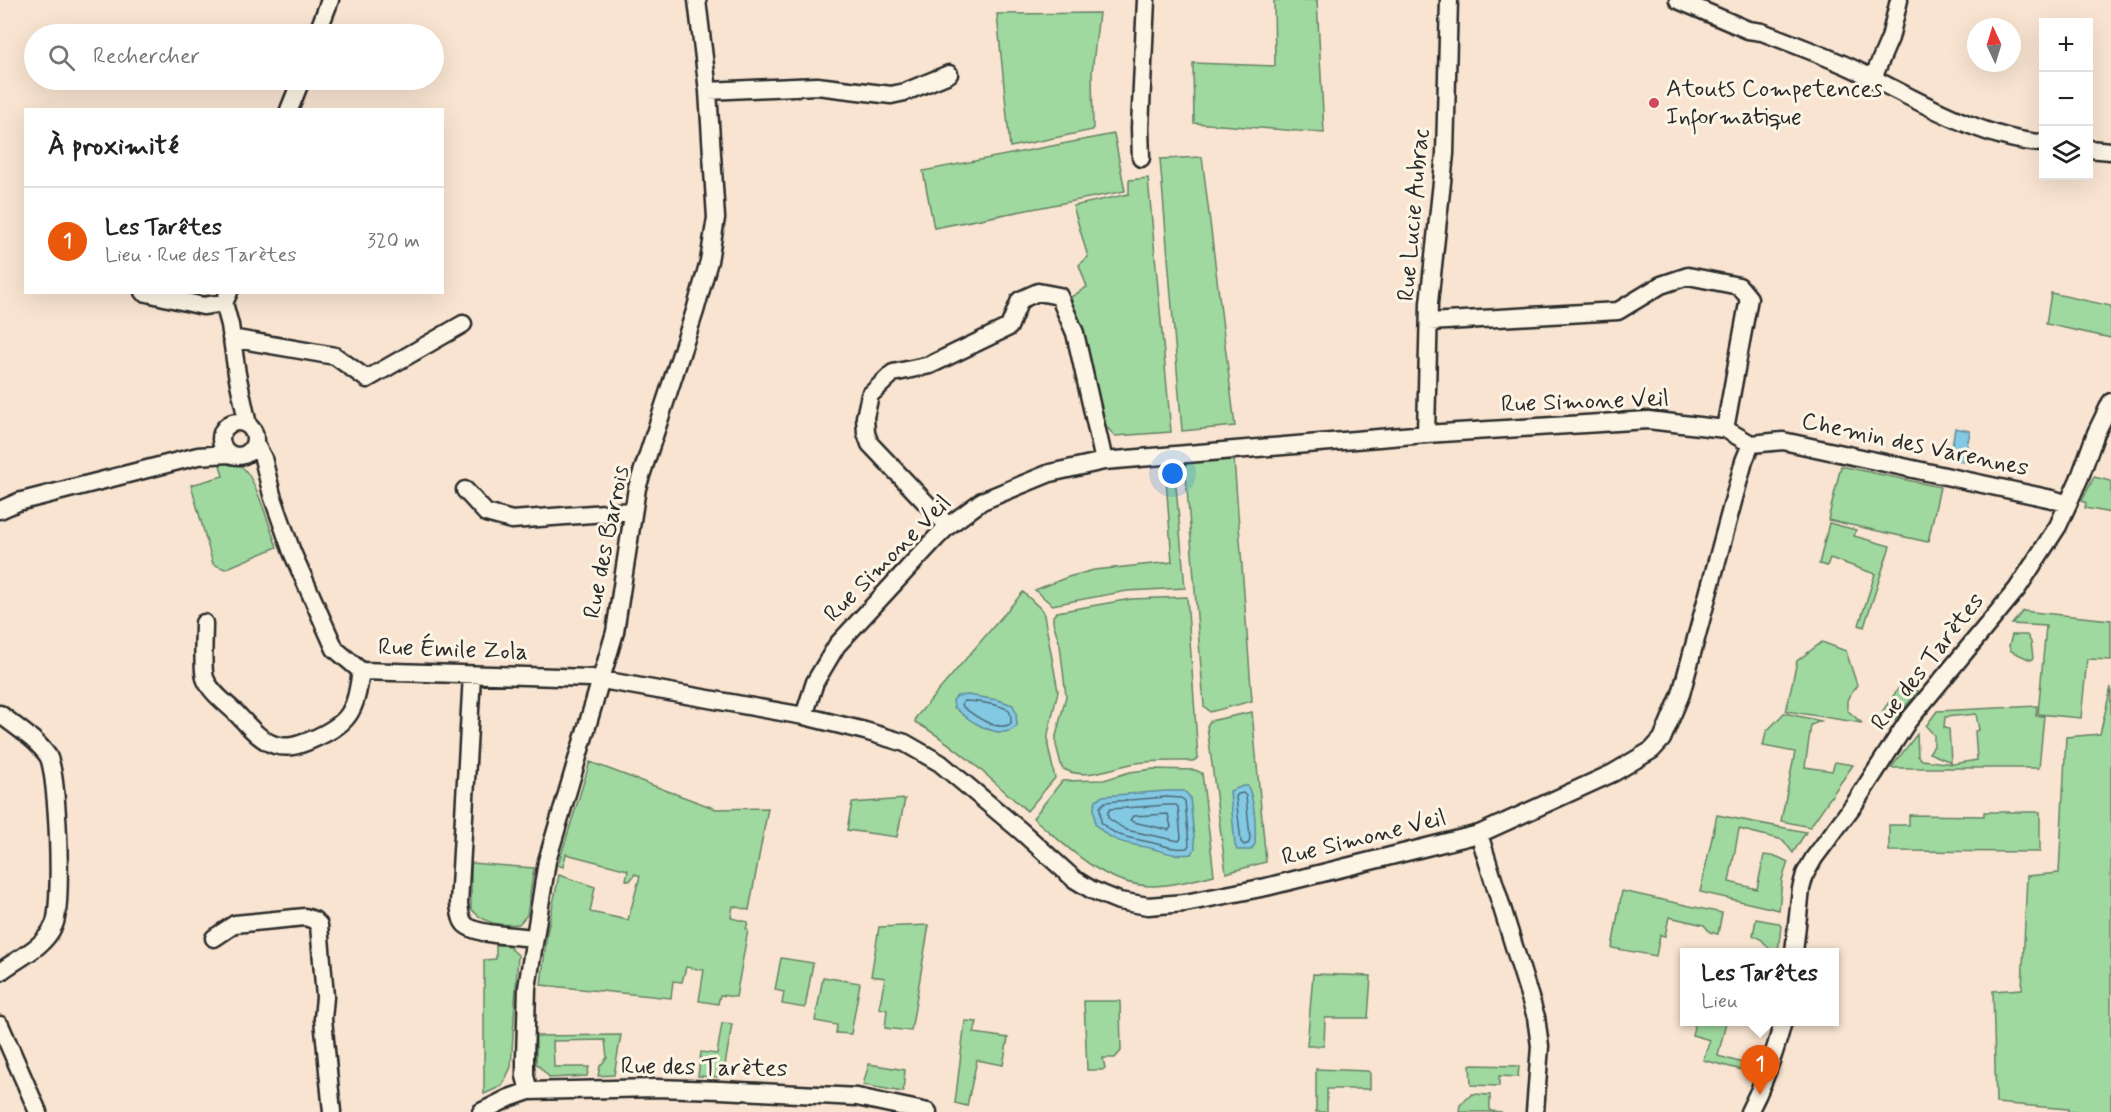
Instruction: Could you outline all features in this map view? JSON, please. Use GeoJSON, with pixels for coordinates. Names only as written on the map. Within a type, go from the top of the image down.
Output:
{"type":"FeatureCollection","features":[{"type":"Feature","properties":{"kind":"street"},"geometry":{"type":"LineString","coordinates":[[321,24],[330,0]]}},
{"type":"Feature","properties":{"kind":"street","name":"Rue des Barrois"},"geometry":{"type":"LineString","coordinates":[[529,1091],[525,1058],[527,988],[547,861],[615,632],[637,488],[695,310],[709,261],[716,218],[708,91],[697,0]]}},
{"type":"Feature","properties":{"kind":"street"},"geometry":{"type":"LineString","coordinates":[[1141,158],[1140,128],[1146,0]]}},
{"type":"Feature","properties":{"kind":"street","name":"Rue Lucie Aubrac"},"geometry":{"type":"LineString","coordinates":[[1425,434],[1429,322],[1445,154],[1449,0]]}},
{"type":"Feature","properties":{"kind":"street"},"geometry":{"type":"LineString","coordinates":[[1678,0],[1748,30],[1762,32],[1873,78],[1978,127],[2027,143],[2039,143]]}},
{"type":"Feature","properties":{"kind":"street"},"geometry":{"type":"LineString","coordinates":[[1873,78],[1890,38],[1899,0]]}},
{"type":"Feature","properties":{"kind":"street"},"geometry":{"type":"LineString","coordinates":[[708,91],[817,86],[891,95],[905,92],[949,74]]}},
{"type":"Feature","properties":{"kind":"street"},"geometry":{"type":"LineString","coordinates":[[291,108],[297,90]]}},
{"type":"Feature","properties":{"kind":"street"},"geometry":{"type":"LineString","coordinates":[[2093,149],[2111,151]]}},
{"type":"Feature","properties":{"kind":"street"},"geometry":{"type":"LineString","coordinates":[[1429,322],[1618,311],[1661,285],[1688,276],[1739,286],[1749,298],[1725,429],[1751,444]]}},
{"type":"Feature","properties":{"kind":"street"},"geometry":{"type":"LineString","coordinates":[[948,526],[870,444],[866,433],[865,417],[870,395],[893,373],[930,364],[1009,327],[1020,300],[1038,292],[1059,296],[1075,333],[1104,461]]}},
{"type":"Feature","properties":{"kind":"street"},"geometry":{"type":"LineString","coordinates":[[0,510],[18,502],[198,456],[228,451],[246,454],[255,443],[254,433],[248,425],[237,374],[226,298],[203,306],[152,294]]}},
{"type":"Feature","properties":{"kind":"street"},"geometry":{"type":"LineString","coordinates":[[231,338],[335,356],[367,379],[463,324]]}},
{"type":"Feature","properties":{"kind":"street"},"geometry":{"type":"LineString","coordinates":[[229,424],[237,374]]}},
{"type":"Feature","properties":{"kind":"street","name":"Rue des Tarètes"},"geometry":{"type":"LineString","coordinates":[[1794,948],[1801,890],[1805,874],[1814,858],[1855,803],[1908,721],[2015,592],[2058,526],[2111,402]]}},
{"type":"Feature","properties":{"kind":"street","name":"Rue Simone Veil"},"geometry":{"type":"LineString","coordinates":[[804,716],[815,682],[837,645],[948,526],[982,501],[1050,473],[1104,461],[1425,434],[1648,420],[1725,429]]}},
{"type":"Feature","properties":{"kind":"street"},"geometry":{"type":"LineString","coordinates":[[228,451],[222,431],[229,424],[239,422],[248,425]]}},
{"type":"Feature","properties":{"kind":"street","name":"Chemin des Varennes"},"geometry":{"type":"LineString","coordinates":[[1751,444],[1783,441],[2068,504]]}},
{"type":"Feature","properties":{"kind":"street","name":"Rue Émile Zola"},"geometry":{"type":"LineString","coordinates":[[255,443],[263,458],[272,495],[292,552],[335,649],[360,671],[601,680]]}},
{"type":"Feature","properties":{"kind":"street","name":"Rue Simone Veil"},"geometry":{"type":"LineString","coordinates":[[601,680],[804,716],[905,743],[921,750],[949,770],[1074,879],[1119,902],[1148,906],[1185,903],[1266,887],[1479,834],[1613,773],[1652,750],[1662,739],[1681,694],[1744,461],[1751,444]]}},
{"type":"Feature","properties":{"kind":"street","name":"Rue Émile Zola"},"geometry":{"type":"LineString","coordinates":[[228,451],[256,471],[272,495]]}},
{"type":"Feature","properties":{"kind":"street"},"geometry":{"type":"LineString","coordinates":[[465,490],[486,513],[512,520],[632,511]]}},
{"type":"Feature","properties":{"kind":"street"},"geometry":{"type":"LineString","coordinates":[[204,623],[205,678],[213,690],[233,710],[273,745],[296,746],[336,729],[345,722],[354,705],[360,671]]}},
{"type":"Feature","properties":{"kind":"street"},"geometry":{"type":"LineString","coordinates":[[472,675],[460,915],[464,924],[474,930],[534,938]]}},
{"type":"Feature","properties":{"kind":"street"},"geometry":{"type":"LineString","coordinates":[[0,714],[38,745],[49,758],[53,771],[58,892],[55,923],[40,945],[0,972]]}},
{"type":"Feature","properties":{"kind":"street"},"geometry":{"type":"LineString","coordinates":[[1479,834],[1536,1017],[1539,1046],[1535,1112]]}},
{"type":"Feature","properties":{"kind":"street"},"geometry":{"type":"LineString","coordinates":[[214,938],[235,924],[305,917],[314,920],[319,925],[325,997],[323,1019],[332,1112]]}},
{"type":"Feature","properties":{"kind":"street"},"geometry":{"type":"LineString","coordinates":[[0,1025],[38,1112]]}},
{"type":"Feature","properties":{"kind":"street"},"geometry":{"type":"LineString","coordinates":[[1749,1112],[1763,1085],[1782,1026]]}},
{"type":"Feature","properties":{"kind":"street","name":"Rue des Tarètes"},"geometry":{"type":"LineString","coordinates":[[481,1112],[529,1091],[655,1088],[857,1097],[928,1112]]}},
{"type":"Feature","properties":{"kind":"green space"},"geometry":{"type":"Polygon","coordinates":[[[1274,0],[1317,0],[1324,133],[1194,123],[1193,63],[1275,66],[1274,0]]]}},
{"type":"Feature","properties":{"kind":"green space"},"geometry":{"type":"Polygon","coordinates":[[[1099,13],[1092,72],[1093,130],[1010,147],[997,14],[1099,13]]]}},
{"type":"Feature","properties":{"kind":"green space"},"geometry":{"type":"Polygon","coordinates":[[[1114,134],[1125,191],[934,228],[923,171],[1114,134]]]}},
{"type":"Feature","properties":{"kind":"green space"},"geometry":{"type":"Polygon","coordinates":[[[1202,157],[1235,426],[1182,431],[1160,159],[1202,157]]]}},
{"type":"Feature","properties":{"kind":"green space"},"geometry":{"type":"Polygon","coordinates":[[[1148,178],[1171,432],[1115,436],[1099,419],[1069,302],[1071,297],[1087,287],[1079,265],[1088,257],[1073,206],[1129,194],[1129,180],[1148,178]]]}},
{"type":"Feature","properties":{"kind":"green space"},"geometry":{"type":"Polygon","coordinates":[[[2051,293],[2111,306],[2111,338],[2046,324],[2051,293]]]}},
{"type":"Feature","properties":{"kind":"green space"},"geometry":{"type":"Polygon","coordinates":[[[1234,459],[1252,701],[1210,712],[1204,706],[1185,463],[1234,459]]]}},
{"type":"Feature","properties":{"kind":"green space"},"geometry":{"type":"Polygon","coordinates":[[[219,461],[237,464],[247,473],[257,492],[277,547],[225,569],[213,564],[191,485],[223,476],[219,461]]]}},
{"type":"Feature","properties":{"kind":"green space"},"geometry":{"type":"Polygon","coordinates":[[[1174,464],[1185,588],[1127,591],[1052,605],[1035,590],[1094,570],[1172,562],[1165,465],[1174,464]]]}},
{"type":"Feature","properties":{"kind":"green space"},"geometry":{"type":"Polygon","coordinates":[[[1841,466],[1940,487],[1928,542],[1828,520],[1841,466]]]}},
{"type":"Feature","properties":{"kind":"green space"},"geometry":{"type":"Polygon","coordinates":[[[2094,477],[2111,481],[2111,513],[2085,508],[2086,503],[2082,501],[2094,477]]]}},
{"type":"Feature","properties":{"kind":"green space"},"geometry":{"type":"Polygon","coordinates":[[[1829,523],[1856,530],[1854,536],[1890,546],[1864,627],[1859,625],[1875,574],[1830,558],[1827,566],[1819,564],[1829,523]]]}},
{"type":"Feature","properties":{"kind":"green space"},"geometry":{"type":"Polygon","coordinates":[[[1023,592],[1043,611],[1058,691],[1048,734],[1048,746],[1055,778],[1027,811],[959,752],[915,722],[916,717],[1023,592]]]}},
{"type":"Feature","properties":{"kind":"green space"},"geometry":{"type":"Polygon","coordinates":[[[1187,597],[1198,758],[1193,761],[1136,763],[1089,774],[1079,774],[1062,768],[1056,736],[1066,696],[1060,645],[1053,616],[1057,612],[1131,599],[1187,597]]]}},
{"type":"Feature","properties":{"kind":"green space"},"geometry":{"type":"Polygon","coordinates":[[[2023,611],[2111,620],[2111,660],[2087,659],[2081,718],[2038,714],[2046,626],[2012,624],[2023,611]]]}},
{"type":"Feature","properties":{"kind":"green space"},"geometry":{"type":"Polygon","coordinates":[[[2012,635],[2027,635],[2031,642],[2033,658],[2031,660],[2011,651],[2009,646],[2012,635]]]}},
{"type":"Feature","properties":{"kind":"green space"},"geometry":{"type":"Polygon","coordinates":[[[1822,642],[1846,651],[1857,685],[1847,700],[1847,710],[1862,723],[1786,711],[1797,661],[1822,642]]]}},
{"type":"Feature","properties":{"kind":"green space"},"geometry":{"type":"Polygon","coordinates":[[[1900,686],[1918,691],[1895,720],[1882,712],[1900,686]]]}},
{"type":"Feature","properties":{"kind":"green space"},"geometry":{"type":"Polygon","coordinates":[[[2111,687],[2111,1112],[2068,1112],[2068,1109],[1996,1103],[1993,991],[2022,989],[2027,876],[2059,873],[2066,737],[2100,734],[2111,687]]]}},
{"type":"Feature","properties":{"kind":"green space"},"geometry":{"type":"Polygon","coordinates":[[[2037,706],[2036,716],[2044,716],[2039,768],[1891,768],[1917,734],[1918,756],[1922,760],[1953,764],[1977,760],[1975,731],[1979,730],[1976,714],[1945,717],[1944,728],[1949,729],[1951,762],[1929,753],[1934,746],[1934,735],[1926,726],[1937,711],[2037,706]]]}},
{"type":"Feature","properties":{"kind":"green space"},"geometry":{"type":"Polygon","coordinates":[[[1252,712],[1266,862],[1226,873],[1207,726],[1210,721],[1252,712]]]}},
{"type":"Feature","properties":{"kind":"green space"},"geometry":{"type":"Polygon","coordinates":[[[1784,713],[1821,721],[1811,725],[1805,767],[1832,771],[1835,762],[1853,765],[1810,827],[1781,821],[1795,752],[1763,746],[1766,732],[1784,713]]]}},
{"type":"Feature","properties":{"kind":"green space"},"geometry":{"type":"Polygon","coordinates":[[[590,762],[716,809],[768,808],[749,910],[733,906],[731,918],[748,922],[736,997],[720,995],[718,1004],[699,1001],[704,970],[686,967],[682,982],[673,981],[671,998],[541,985],[547,933],[559,875],[595,887],[590,912],[628,920],[640,876],[635,874],[630,881],[626,880],[628,870],[566,854],[563,867],[558,865],[590,762]]]}},
{"type":"Feature","properties":{"kind":"green space"},"geometry":{"type":"Polygon","coordinates":[[[1153,769],[1195,770],[1202,773],[1214,875],[1155,886],[1137,885],[1120,880],[1089,864],[1033,818],[1062,781],[1104,780],[1130,772],[1153,769]]]}},
{"type":"Feature","properties":{"kind":"green space"},"geometry":{"type":"Polygon","coordinates":[[[905,799],[897,837],[847,830],[852,803],[905,799]]]}},
{"type":"Feature","properties":{"kind":"green space"},"geometry":{"type":"Polygon","coordinates":[[[1984,812],[2040,812],[2040,852],[1889,851],[1889,825],[1909,825],[1909,815],[1984,816],[1984,812]]]}},
{"type":"Feature","properties":{"kind":"green space"},"geometry":{"type":"Polygon","coordinates":[[[1717,815],[1806,832],[1793,853],[1783,840],[1739,829],[1729,882],[1757,889],[1764,855],[1778,857],[1788,862],[1782,880],[1779,910],[1700,892],[1717,815]]]}},
{"type":"Feature","properties":{"kind":"green space"},"geometry":{"type":"Polygon","coordinates":[[[471,863],[534,868],[527,915],[519,924],[493,923],[471,909],[471,863]]]}},
{"type":"Feature","properties":{"kind":"green space"},"geometry":{"type":"Polygon","coordinates":[[[1622,891],[1722,913],[1718,934],[1710,932],[1704,925],[1669,917],[1665,936],[1660,935],[1656,956],[1612,948],[1622,891]]]}},
{"type":"Feature","properties":{"kind":"green space"},"geometry":{"type":"Polygon","coordinates":[[[1756,919],[1778,923],[1781,926],[1778,948],[1769,948],[1762,940],[1753,935],[1756,919]]]}},
{"type":"Feature","properties":{"kind":"green space"},"geometry":{"type":"Polygon","coordinates":[[[929,925],[911,1031],[885,1028],[887,1010],[879,1008],[885,978],[871,976],[879,927],[929,925]]]}},
{"type":"Feature","properties":{"kind":"green space"},"geometry":{"type":"Polygon","coordinates":[[[496,945],[507,945],[518,955],[511,1067],[502,1086],[484,1094],[484,960],[496,959],[496,945]]]}},
{"type":"Feature","properties":{"kind":"green space"},"geometry":{"type":"Polygon","coordinates":[[[781,958],[813,963],[805,1008],[782,1004],[784,992],[775,990],[781,958]]]}},
{"type":"Feature","properties":{"kind":"green space"},"geometry":{"type":"Polygon","coordinates":[[[1313,974],[1371,976],[1368,1018],[1325,1018],[1324,1046],[1307,1046],[1313,974]]]}},
{"type":"Feature","properties":{"kind":"green space"},"geometry":{"type":"Polygon","coordinates":[[[823,977],[860,983],[851,1034],[836,1033],[837,1025],[815,1021],[823,977]]]}},
{"type":"Feature","properties":{"kind":"green space"},"geometry":{"type":"Polygon","coordinates":[[[1084,1001],[1120,1001],[1121,1051],[1115,1058],[1103,1058],[1105,1068],[1102,1070],[1087,1070],[1084,1001]]]}},
{"type":"Feature","properties":{"kind":"green space"},"geometry":{"type":"Polygon","coordinates":[[[965,1021],[977,1022],[974,1033],[1008,1038],[1003,1065],[977,1060],[967,1106],[955,1103],[965,1021]]]}},
{"type":"Feature","properties":{"kind":"green space"},"geometry":{"type":"Polygon","coordinates":[[[722,1023],[732,1024],[723,1077],[698,1076],[701,1052],[717,1054],[722,1023]]]}},
{"type":"Feature","properties":{"kind":"green space"},"geometry":{"type":"Polygon","coordinates":[[[1694,1026],[1725,1026],[1718,1056],[1746,1064],[1748,1057],[1753,1057],[1761,1065],[1758,1074],[1703,1060],[1710,1040],[1692,1035],[1694,1026]]]}},
{"type":"Feature","properties":{"kind":"green space"},"geometry":{"type":"Polygon","coordinates":[[[621,1035],[614,1075],[598,1076],[600,1066],[607,1058],[605,1040],[553,1041],[554,1067],[589,1067],[587,1076],[550,1078],[536,1063],[536,1036],[621,1035]]]}},
{"type":"Feature","properties":{"kind":"green space"},"geometry":{"type":"Polygon","coordinates":[[[869,1064],[905,1070],[903,1092],[863,1085],[869,1064]]]}},
{"type":"Feature","properties":{"kind":"green space"},"geometry":{"type":"Polygon","coordinates":[[[1470,1065],[1519,1066],[1518,1077],[1499,1076],[1499,1086],[1471,1085],[1470,1065]]]}},
{"type":"Feature","properties":{"kind":"green space"},"geometry":{"type":"Polygon","coordinates":[[[1316,1069],[1370,1072],[1370,1089],[1327,1089],[1327,1112],[1316,1112],[1316,1069]]]}},
{"type":"Feature","properties":{"kind":"green space"},"geometry":{"type":"Polygon","coordinates":[[[1472,1094],[1490,1095],[1490,1111],[1502,1112],[1459,1112],[1460,1105],[1472,1094]]]}},
{"type":"Feature","properties":{"kind":"water"},"geometry":{"type":"Polygon","coordinates":[[[1955,428],[1970,431],[1964,462],[1950,458],[1955,428]]]}},
{"type":"Feature","properties":{"kind":"water"},"geometry":{"type":"Polygon","coordinates":[[[968,695],[1013,705],[1017,726],[1010,731],[993,731],[967,718],[954,707],[953,700],[957,696],[968,695]]]}},
{"type":"Feature","properties":{"kind":"water"},"geometry":{"type":"Polygon","coordinates":[[[1248,786],[1254,815],[1255,844],[1251,850],[1237,850],[1235,845],[1230,791],[1248,786]]]}},
{"type":"Feature","properties":{"kind":"water"},"geometry":{"type":"Polygon","coordinates":[[[1184,791],[1190,797],[1195,848],[1192,854],[1171,854],[1121,842],[1095,824],[1096,800],[1103,796],[1184,791]]]}},
{"type":"Feature","properties":{"kind":"place","name":"Atouts Competences Informatique"},"geometry":{"type":"Point","coordinates":[1654,103]}},
{"type":"Feature","properties":{"kind":"place","name":"Les Tarêtes"},"geometry":{"type":"Point","coordinates":[1760,1095]}}]}
